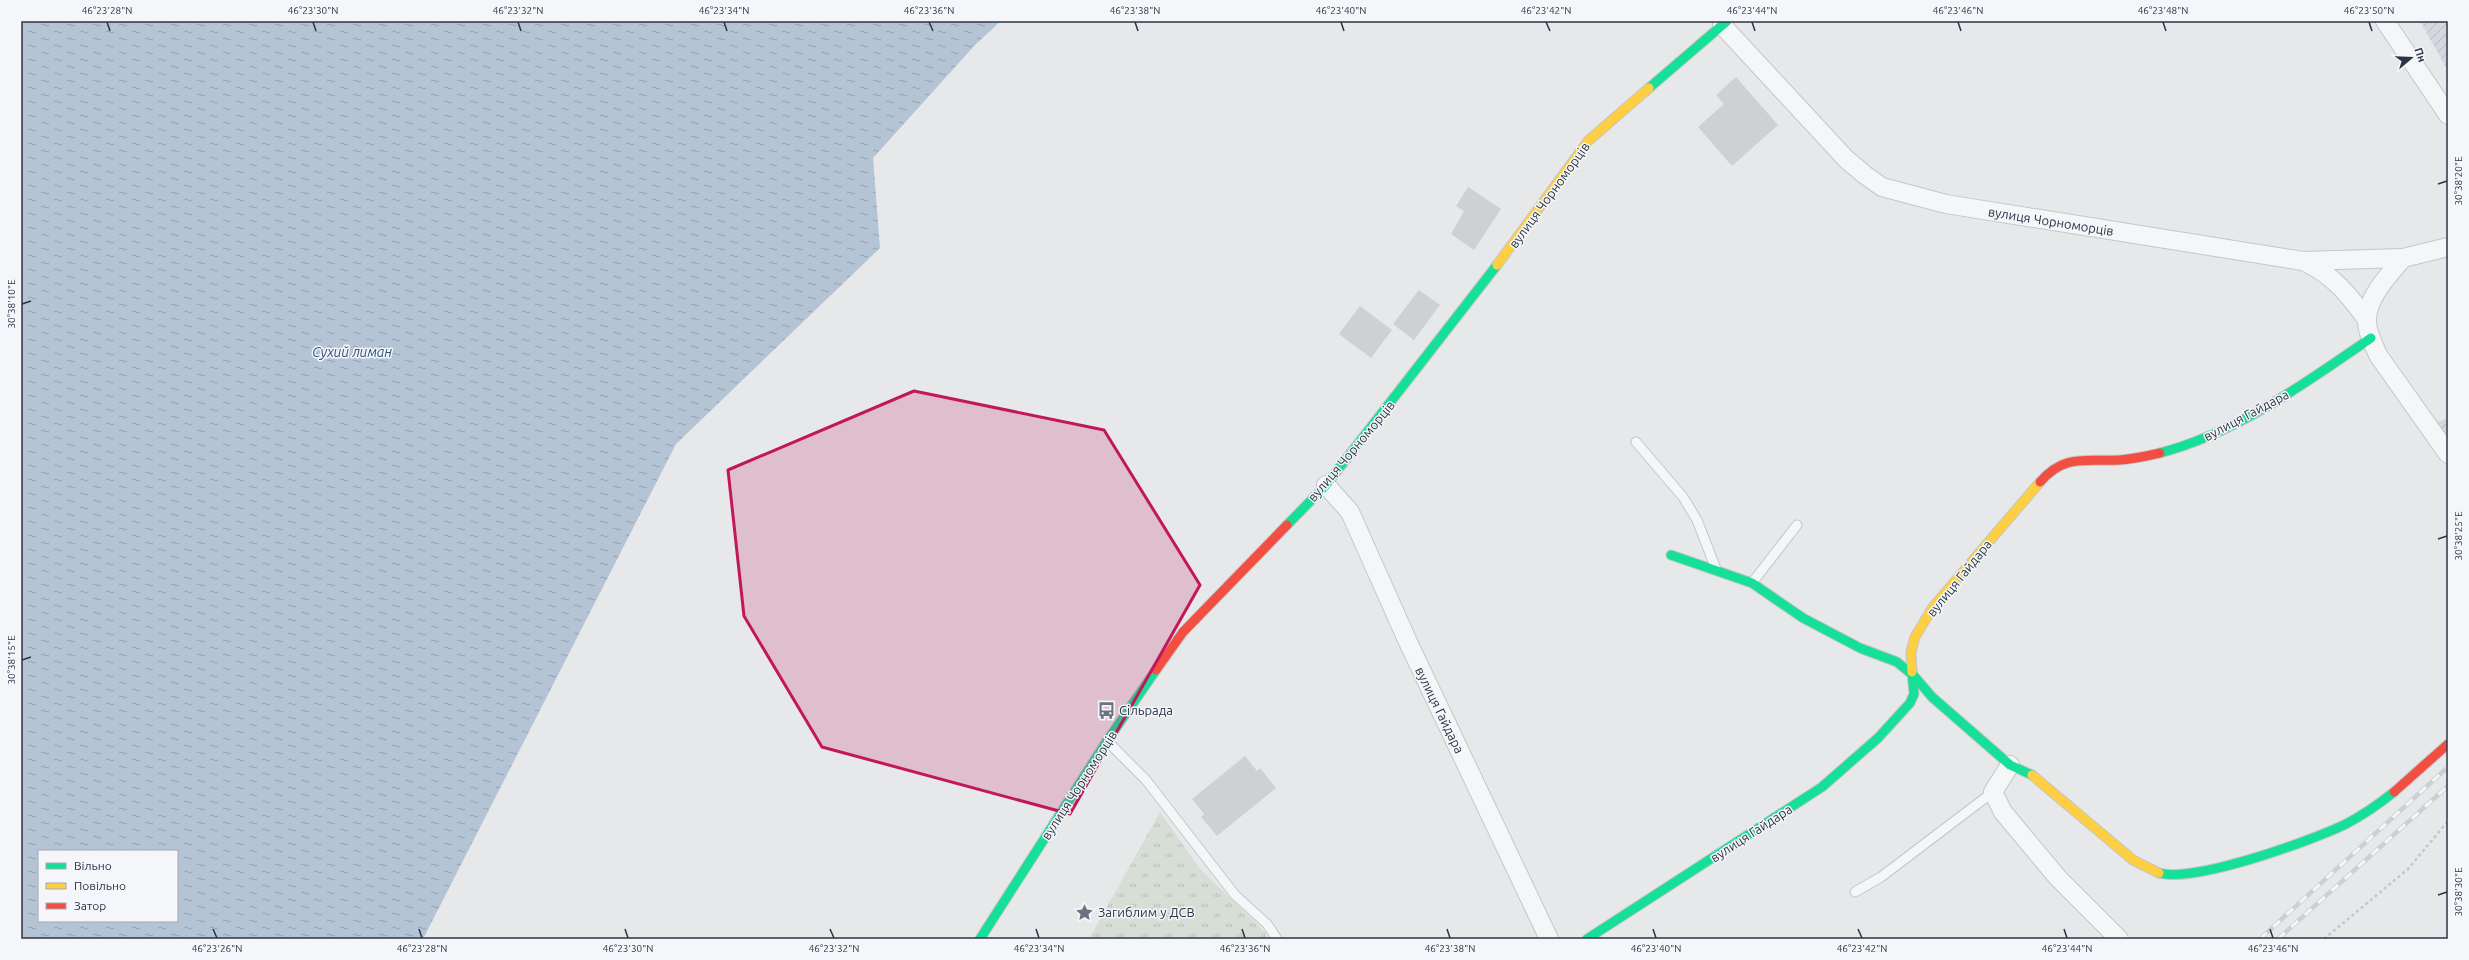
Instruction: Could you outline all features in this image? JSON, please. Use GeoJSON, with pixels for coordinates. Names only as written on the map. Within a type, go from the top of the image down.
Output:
{"type":"FeatureCollection","features":[{"type":"Feature","properties":{"kind":"street"},"geometry":{"type":"LineString","coordinates":[[2384,21],[2448,114]]}},
{"type":"Feature","properties":{"kind":"street","name":"вулиця Чорноморців"},"geometry":{"type":"LineString","coordinates":[[980,939],[1107,741],[1183,632],[1326,485],[1462,313],[1588,141],[1724,23],[1846,158],[1882,187],[1907,195],[1946,204],[2303,261],[2403,258],[2448,247]]}},
{"type":"Feature","properties":{"kind":"street"},"geometry":{"type":"LineString","coordinates":[[2366,320],[2371,302],[2382,283],[2403,258]]}},
{"type":"Feature","properties":{"kind":"street"},"geometry":{"type":"LineString","coordinates":[[2303,261],[2331,277],[2352,299],[2366,320],[2378,355],[2448,454]]}},
{"type":"Feature","properties":{"kind":"street","name":"вулиця Гайдара"},"geometry":{"type":"LineString","coordinates":[[1587,939],[1627,915],[1822,787],[1878,738],[1910,703],[1914,694],[1914,676],[1911,652],[1915,637],[1933,607],[2048,473],[2063,464],[2083,458],[2113,460],[2145,457],[2175,449],[2218,433],[2266,406],[2371,338]]}},
{"type":"Feature","properties":{"kind":"street","name":"вулиця Гайдара"},"geometry":{"type":"LineString","coordinates":[[1326,485],[1350,512],[1408,642],[1549,939]]}},
{"type":"Feature","properties":{"kind":"street"},"geometry":{"type":"LineString","coordinates":[[1671,555],[1752,583],[1803,618],[1860,648],[1897,662],[1914,676],[1932,697],[2010,765],[2037,777],[2109,842],[2133,860],[2152,871],[2169,876],[2188,875],[2260,854],[2339,827],[2365,813],[2392,793],[2448,744]]}},
{"type":"Feature","properties":{"kind":"street"},"geometry":{"type":"LineString","coordinates":[[2010,765],[1993,792],[2003,812],[2058,878],[2119,939]]}},
{"type":"Feature","properties":{"kind":"lane"},"geometry":{"type":"LineString","coordinates":[[1636,442],[1683,497],[1697,520],[1717,571]]}},
{"type":"Feature","properties":{"kind":"lane"},"geometry":{"type":"LineString","coordinates":[[1752,583],[1797,525]]}},
{"type":"Feature","properties":{"kind":"lane"},"geometry":{"type":"LineString","coordinates":[[1107,741],[1146,780],[1235,895],[1267,924],[1277,939]]}},
{"type":"Feature","properties":{"kind":"lane"},"geometry":{"type":"LineString","coordinates":[[1855,892],[1882,877],[1993,792]]}},
{"type":"Feature","properties":{"kind":"path"},"geometry":{"type":"LineString","coordinates":[[2324,939],[2408,869],[2448,821]]}},
{"type":"Feature","properties":{"kind":"highlighted area"},"geometry":{"type":"Polygon","coordinates":[[[914,391],[1104,430],[1200,585],[1070,814],[822,747],[744,616],[728,470],[914,391]]]}},
{"type":"Feature","properties":{"kind":"shaded area"},"geometry":{"type":"Polygon","coordinates":[[[2420,21],[2448,21],[2448,71],[2420,21]]]}},
{"type":"Feature","properties":{"kind":"shaded area"},"geometry":{"type":"Polygon","coordinates":[[[2448,418],[2448,441],[2436,423],[2448,418]]]}},
{"type":"Feature","properties":{"kind":"green space"},"geometry":{"type":"Polygon","coordinates":[[[1160,812],[1200,869],[1264,931],[1268,939],[1089,939],[1160,812]]]}},
{"type":"Feature","properties":{"kind":"water","name":"Сухий лиман"},"geometry":{"type":"Polygon","coordinates":[[[21,21],[1001,21],[975,45],[873,158],[880,248],[676,444],[423,939],[21,939],[21,21]]]}},
{"type":"Feature","properties":{"kind":"building"},"geometry":{"type":"Polygon","coordinates":[[[1736,77],[1778,125],[1732,166],[1698,127],[1724,104],[1716,95],[1736,77]]]}},
{"type":"Feature","properties":{"kind":"building"},"geometry":{"type":"Polygon","coordinates":[[[1468,187],[1501,209],[1474,250],[1451,234],[1464,211],[1456,206],[1468,187]]]}},
{"type":"Feature","properties":{"kind":"building"},"geometry":{"type":"Polygon","coordinates":[[[1419,290],[1440,305],[1414,340],[1393,324],[1419,290]]]}},
{"type":"Feature","properties":{"kind":"building"},"geometry":{"type":"Polygon","coordinates":[[[1360,306],[1392,330],[1371,358],[1339,334],[1360,306]]]}},
{"type":"Feature","properties":{"kind":"building"},"geometry":{"type":"Polygon","coordinates":[[[1245,756],[1257,771],[1260,768],[1276,788],[1217,836],[1201,817],[1204,814],[1192,799],[1245,756]]]}},
{"type":"Feature","properties":{"kind":"railway"},"geometry":{"type":"LineString","coordinates":[[2260,939],[2448,767]]}},
{"type":"Feature","properties":{"kind":"railway"},"geometry":{"type":"LineString","coordinates":[[2278,939],[2448,786]]}},
{"type":"Feature","properties":{"kind":"traffic: fast"},"geometry":{"type":"LineString","coordinates":[[1649,88],[1727,21]]}},
{"type":"Feature","properties":{"kind":"traffic: fast"},"geometry":{"type":"LineString","coordinates":[[1287,525],[1326,485],[1497,265]]}},
{"type":"Feature","properties":{"kind":"traffic: fast"},"geometry":{"type":"LineString","coordinates":[[2160,453],[2189,444],[2244,419],[2296,389],[2371,338]]}},
{"type":"Feature","properties":{"kind":"traffic: fast"},"geometry":{"type":"LineString","coordinates":[[1671,555],[1752,583],[1803,618],[1860,648],[1897,662],[1914,676],[1932,697],[2010,765],[2032,775]]}},
{"type":"Feature","properties":{"kind":"traffic: fast"},"geometry":{"type":"LineString","coordinates":[[980,939],[1107,741],[1156,670]]}},
{"type":"Feature","properties":{"kind":"traffic: fast"},"geometry":{"type":"LineString","coordinates":[[1587,939],[1822,787],[1878,738],[1910,703],[1914,694],[1912,672]]}},
{"type":"Feature","properties":{"kind":"traffic: fast"},"geometry":{"type":"LineString","coordinates":[[2159,873],[2176,874],[2198,872],[2252,859],[2281,850],[2346,824],[2359,817],[2394,792]]}},
{"type":"Feature","properties":{"kind":"traffic: slow"},"geometry":{"type":"LineString","coordinates":[[1497,265],[1588,141],[1649,88]]}},
{"type":"Feature","properties":{"kind":"traffic: slow"},"geometry":{"type":"LineString","coordinates":[[1912,672],[1911,652],[1915,637],[1933,607],[2040,482]]}},
{"type":"Feature","properties":{"kind":"traffic: slow"},"geometry":{"type":"LineString","coordinates":[[2032,775],[2133,860],[2159,873]]}},
{"type":"Feature","properties":{"kind":"traffic: jam"},"geometry":{"type":"LineString","coordinates":[[2040,482],[2049,473],[2068,463],[2087,460],[2125,460],[2160,453]]}},
{"type":"Feature","properties":{"kind":"traffic: jam"},"geometry":{"type":"LineString","coordinates":[[1156,670],[1183,632],[1287,525]]}},
{"type":"Feature","properties":{"kind":"traffic: jam"},"geometry":{"type":"LineString","coordinates":[[2394,792],[2448,744]]}},
{"type":"Feature","properties":{"kind":"place","name":"Сільрада"},"geometry":{"type":"Point","coordinates":[1106,710]}},
{"type":"Feature","properties":{"kind":"place","name":"Загиблим у ДСВ"},"geometry":{"type":"Point","coordinates":[1085,912]}}]}
